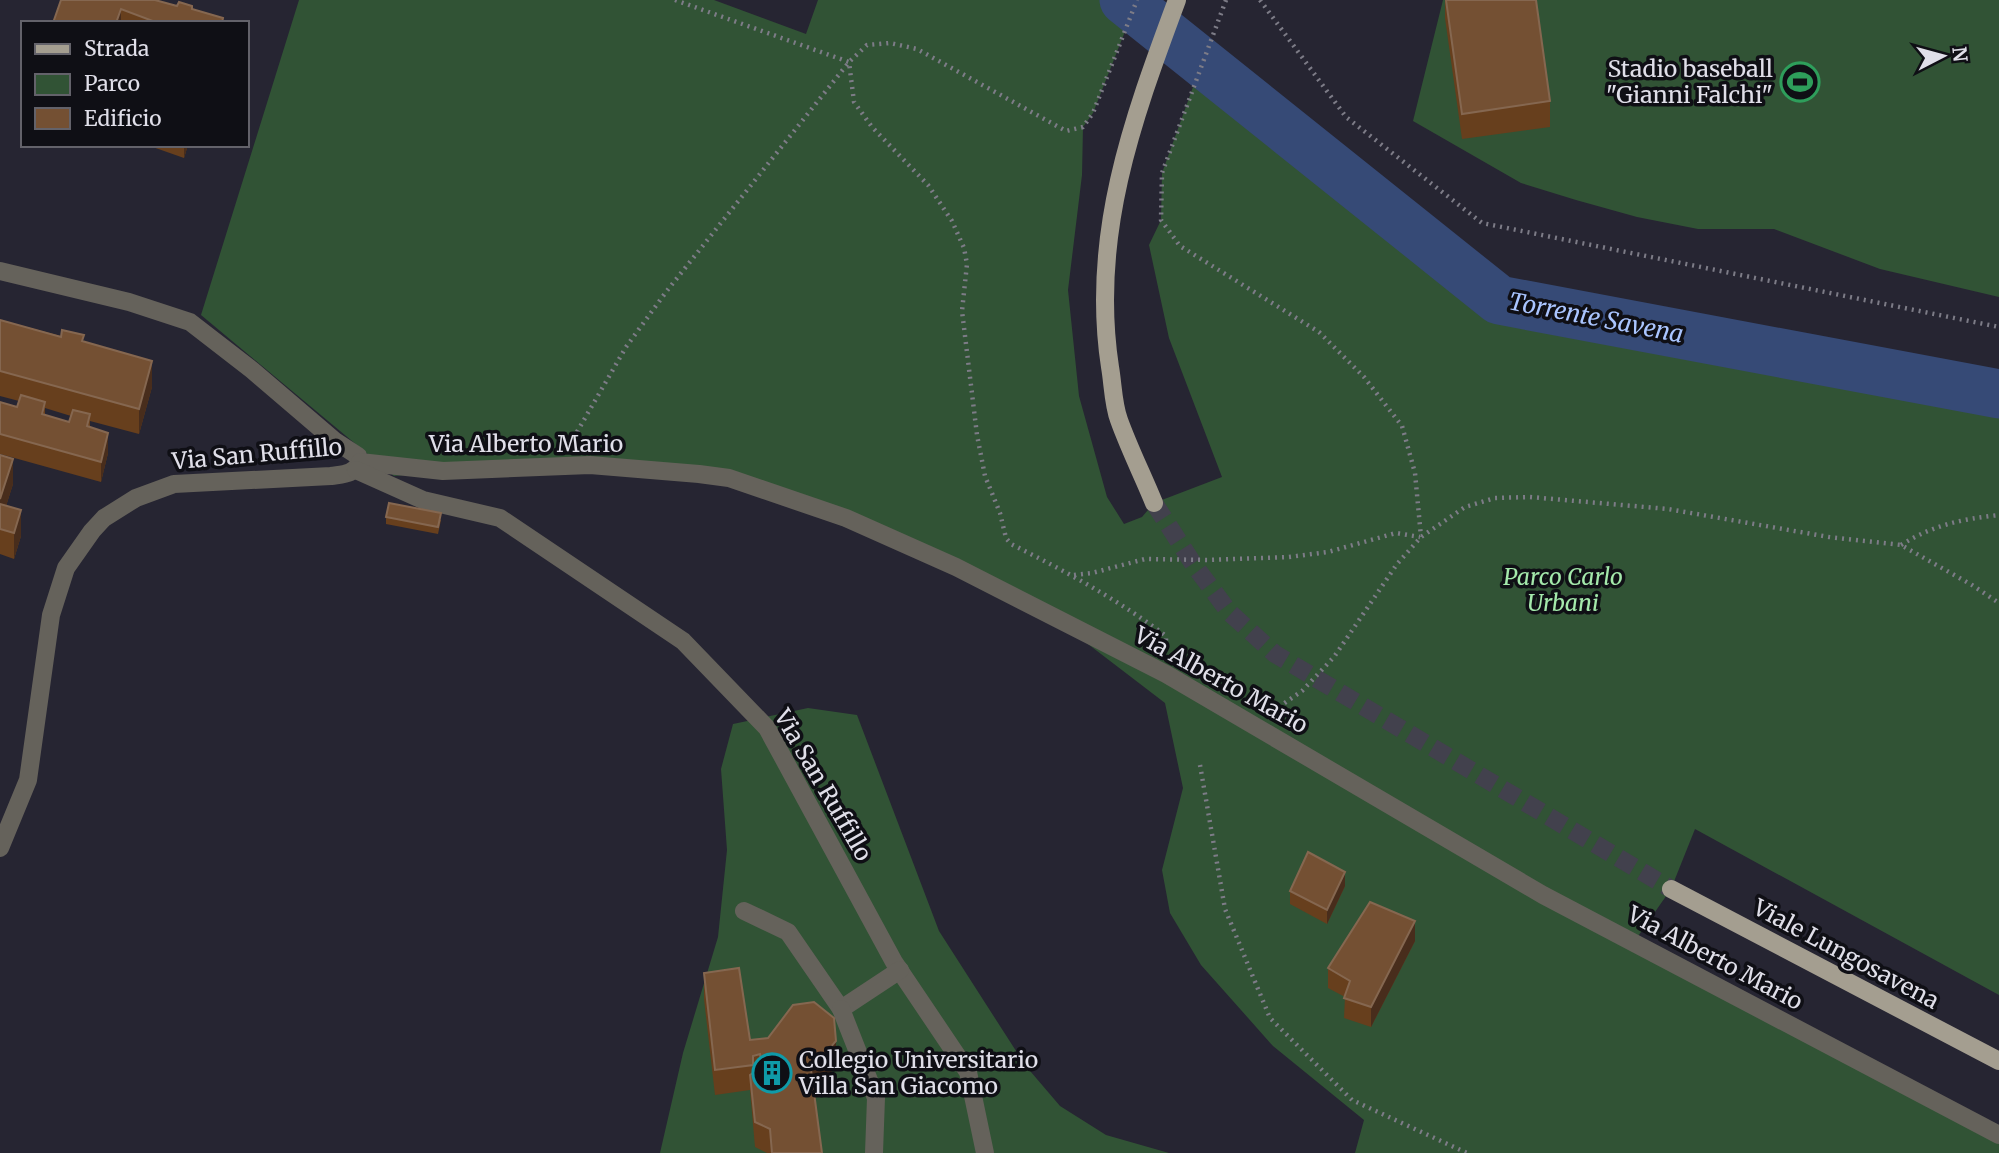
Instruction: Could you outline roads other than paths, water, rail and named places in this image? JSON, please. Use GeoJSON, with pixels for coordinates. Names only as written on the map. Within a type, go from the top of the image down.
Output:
{"type":"FeatureCollection","features":[{"type":"Feature","properties":{"kind":"main road"},"geometry":{"type":"LineString","coordinates":[[1154,503],[1118,418],[1104,331],[1104,271],[1109,225],[1122,160],[1144,88],[1177,0]]}},
{"type":"Feature","properties":{"kind":"main road","name":"Viale Lungosavena"},"geometry":{"type":"LineString","coordinates":[[1671,890],[1999,1061]]}},
{"type":"Feature","properties":{"kind":"street","name":"Via San Ruffillo"},"geometry":{"type":"LineString","coordinates":[[0,271],[129,302],[190,322],[335,441],[358,456],[358,466],[350,474],[174,484],[136,498],[104,518],[92,531],[66,568],[51,615],[28,780],[0,848]]}},
{"type":"Feature","properties":{"kind":"street","name":"Via Alberto Mario"},"geometry":{"type":"LineString","coordinates":[[358,466],[443,471],[590,465],[729,478],[817,507],[956,567],[1166,674],[1543,895],[1999,1135]]}},
{"type":"Feature","properties":{"kind":"street","name":"Via San Ruffillo"},"geometry":{"type":"LineString","coordinates":[[358,466],[424,500],[500,518],[683,641],[767,728],[900,970],[968,1072],[984,1152]]}},
{"type":"Feature","properties":{"kind":"street"},"geometry":{"type":"LineString","coordinates":[[744,911],[788,932],[841,1009],[876,1098],[874,1153]]}},
{"type":"Feature","properties":{"kind":"street"},"geometry":{"type":"LineString","coordinates":[[841,1009],[900,970]]}},
{"type":"Feature","properties":{"kind":"waterway","name":"Torrente Savena"},"geometry":{"type":"LineString","coordinates":[[1124,0],[1499,300],[1999,394]]}},
{"type":"Feature","properties":{"kind":"tunnel"},"geometry":{"type":"LineString","coordinates":[[1154,503],[1194,565],[1229,612],[1275,654],[1671,889]]}},
{"type":"Feature","properties":{"kind":"place","name":"Stadio baseball \"Gianni Falchi\""},"geometry":{"type":"Point","coordinates":[1800,82]}},
{"type":"Feature","properties":{"kind":"place","name":"Collegio Universitario Villa San Giacomo"},"geometry":{"type":"Point","coordinates":[772,1073]}},
{"type":"Feature","properties":{"kind":"park label","name":"Parco Carlo Urbani"},"geometry":{"type":"Point","coordinates":[1563,590]}}]}
